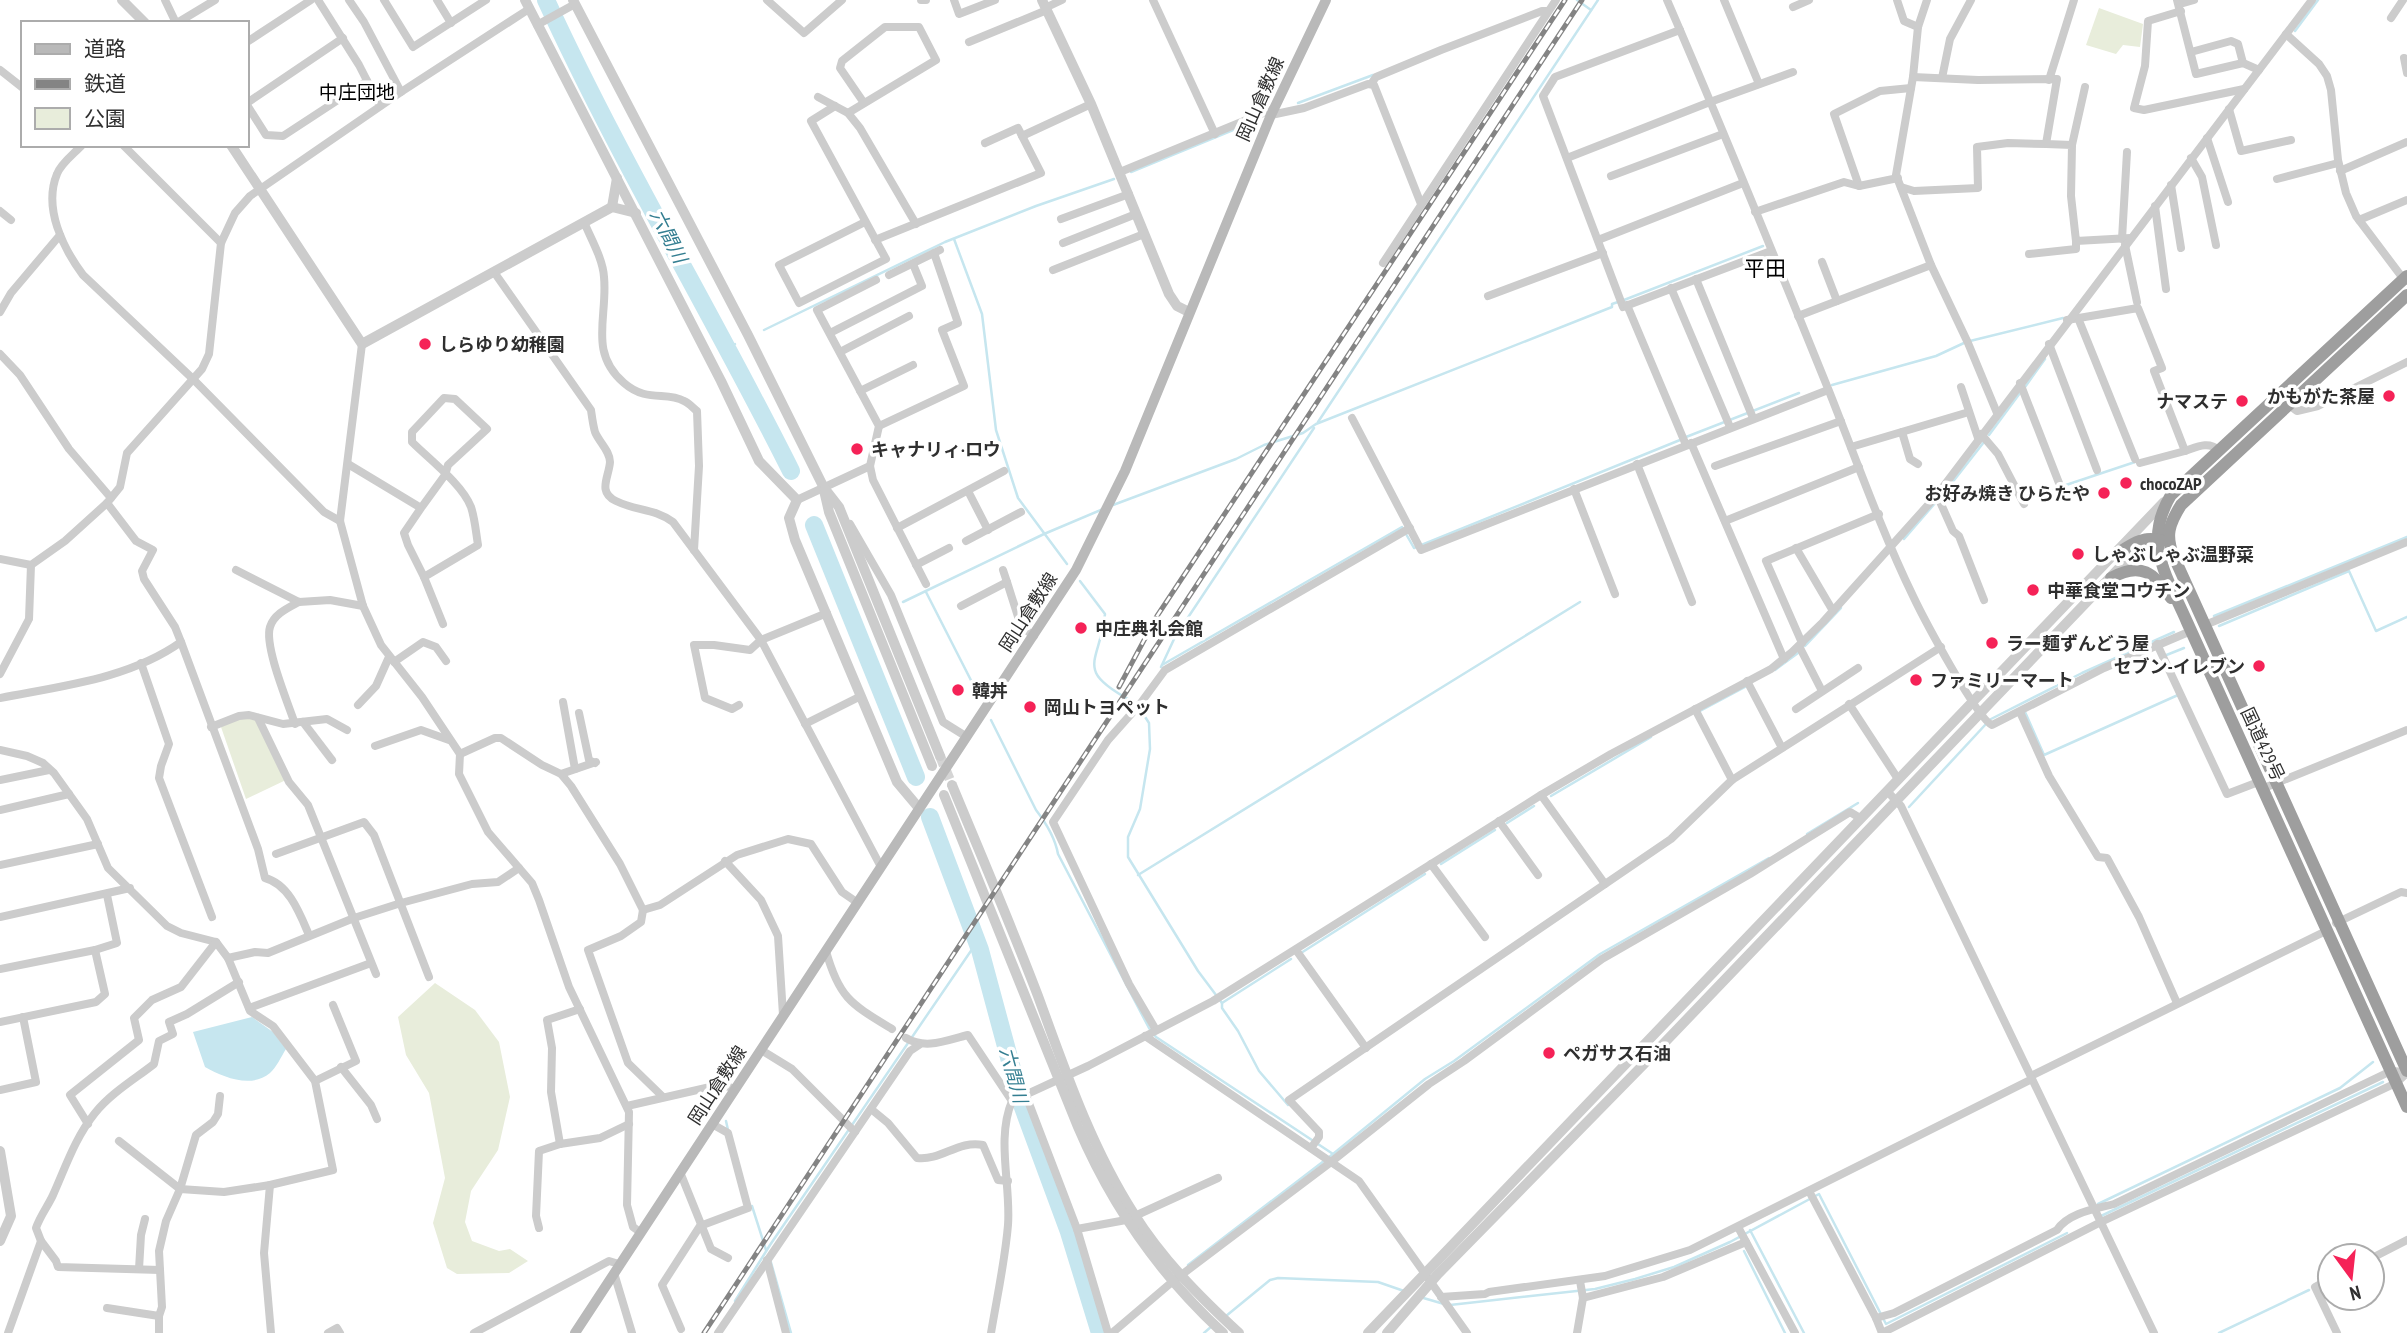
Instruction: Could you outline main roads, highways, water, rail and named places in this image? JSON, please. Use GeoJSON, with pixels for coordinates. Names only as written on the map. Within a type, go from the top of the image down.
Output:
{"type":"FeatureCollection","features":[{"type":"Feature","properties":{"kind":"highway"},"geometry":{"type":"LineString","coordinates":[[2158,537],[2161,513],[2171,495],[2406,279]]}},
{"type":"Feature","properties":{"kind":"highway"},"geometry":{"type":"LineString","coordinates":[[2118,553],[2158,537],[2169,526],[2181,506],[2407,295]]}},
{"type":"Feature","properties":{"kind":"highway","name":"国道429号"},"geometry":{"type":"LineString","coordinates":[[2158,537],[2205,625],[2267,784]]}},
{"type":"Feature","properties":{"kind":"highway","name":"国道429号"},"geometry":{"type":"LineString","coordinates":[[2158,537],[2164,567],[2189,626],[2267,784],[2407,1107]]}},
{"type":"Feature","properties":{"kind":"highway"},"geometry":{"type":"LineString","coordinates":[[2111,578],[2132,570],[2150,574],[2161,583],[2189,626]]}},
{"type":"Feature","properties":{"kind":"highway","name":"国道429号"},"geometry":{"type":"LineString","coordinates":[[2331,927],[2407,1072]]}},
{"type":"Feature","properties":{"kind":"main road","name":"岡山倉敷線"},"geometry":{"type":"LineString","coordinates":[[575,1333],[1076,570],[1112,499],[1272,112],[1326,0]]}},
{"type":"Feature","properties":{"kind":"water"},"geometry":{"type":"Polygon","coordinates":[[[252,1017],[273,1032],[286,1049],[272,1071],[262,1078],[246,1081],[228,1078],[205,1067],[193,1032],[252,1017]]]}},
{"type":"Feature","properties":{"kind":"waterway","name":"六間川"},"geometry":{"type":"LineString","coordinates":[[546,0],[604,119],[791,471]]}},
{"type":"Feature","properties":{"kind":"waterway"},"geometry":{"type":"LineString","coordinates":[[1577,0],[1591,10]]}},
{"type":"Feature","properties":{"kind":"waterway"},"geometry":{"type":"LineString","coordinates":[[1318,422],[1598,0]]}},
{"type":"Feature","properties":{"kind":"waterway"},"geometry":{"type":"LineString","coordinates":[[2295,31],[2318,0]]}},
{"type":"Feature","properties":{"kind":"waterway"},"geometry":{"type":"LineString","coordinates":[[1298,103],[1373,75]]}},
{"type":"Feature","properties":{"kind":"waterway"},"geometry":{"type":"LineString","coordinates":[[1131,172],[1255,121]]}},
{"type":"Feature","properties":{"kind":"waterway"},"geometry":{"type":"LineString","coordinates":[[764,330],[945,242],[1114,179]]}},
{"type":"Feature","properties":{"kind":"waterway"},"geometry":{"type":"LineString","coordinates":[[954,239],[982,314],[996,430],[1018,498],[1067,564]]}},
{"type":"Feature","properties":{"kind":"waterway"},"geometry":{"type":"LineString","coordinates":[[1624,300],[1763,246]]}},
{"type":"Feature","properties":{"kind":"waterway"},"geometry":{"type":"LineString","coordinates":[[1113,505],[1236,459],[1264,445],[1303,433],[1316,424],[1612,307],[1612,304],[1618,302]]}},
{"type":"Feature","properties":{"kind":"waterway"},"geometry":{"type":"LineString","coordinates":[[1970,341],[2063,318]]}},
{"type":"Feature","properties":{"kind":"waterway"},"geometry":{"type":"LineString","coordinates":[[1832,385],[1936,356],[1964,343]]}},
{"type":"Feature","properties":{"kind":"waterway","name":"六間川"},"geometry":{"type":"LineString","coordinates":[[728,348],[735,344]]}},
{"type":"Feature","properties":{"kind":"waterway"},"geometry":{"type":"LineString","coordinates":[[2025,387],[2045,359]]}},
{"type":"Feature","properties":{"kind":"waterway"},"geometry":{"type":"LineString","coordinates":[[1686,437],[1799,393]]}},
{"type":"Feature","properties":{"kind":"waterway"},"geometry":{"type":"LineString","coordinates":[[1989,435],[2020,393]]}},
{"type":"Feature","properties":{"kind":"waterway"},"geometry":{"type":"LineString","coordinates":[[1161,667],[1175,637],[1314,428]]}},
{"type":"Feature","properties":{"kind":"waterway"},"geometry":{"type":"LineString","coordinates":[[1162,665],[1402,527],[1414,548],[1680,440]]}},
{"type":"Feature","properties":{"kind":"waterway"},"geometry":{"type":"LineString","coordinates":[[1944,493],[1984,442]]}},
{"type":"Feature","properties":{"kind":"waterway"},"geometry":{"type":"LineString","coordinates":[[2026,500],[2135,462]]}},
{"type":"Feature","properties":{"kind":"waterway"},"geometry":{"type":"LineString","coordinates":[[1904,539],[1936,502]]}},
{"type":"Feature","properties":{"kind":"waterway"},"geometry":{"type":"LineString","coordinates":[[903,602],[1044,534],[1103,509]]}},
{"type":"Feature","properties":{"kind":"waterway","name":"六間川"},"geometry":{"type":"LineString","coordinates":[[814,525],[916,777]]}},
{"type":"Feature","properties":{"kind":"waterway"},"geometry":{"type":"LineString","coordinates":[[2214,616],[2407,537]]}},
{"type":"Feature","properties":{"kind":"waterway"},"geometry":{"type":"LineString","coordinates":[[2219,626],[2349,571],[2376,631],[2407,617]]}},
{"type":"Feature","properties":{"kind":"waterway"},"geometry":{"type":"LineString","coordinates":[[1080,581],[1105,614],[1094,664],[1096,672],[1101,680],[1130,700]]}},
{"type":"Feature","properties":{"kind":"waterway"},"geometry":{"type":"LineString","coordinates":[[926,592],[980,698]]}},
{"type":"Feature","properties":{"kind":"waterway"},"geometry":{"type":"LineString","coordinates":[[1138,875],[1580,602]]}},
{"type":"Feature","properties":{"kind":"waterway"},"geometry":{"type":"LineString","coordinates":[[1805,646],[1841,608]]}},
{"type":"Feature","properties":{"kind":"waterway","name":"六間川"},"geometry":{"type":"LineString","coordinates":[[853,623],[860,620]]}},
{"type":"Feature","properties":{"kind":"waterway"},"geometry":{"type":"LineString","coordinates":[[1991,719],[2082,673],[2174,632]]}},
{"type":"Feature","properties":{"kind":"waterway"},"geometry":{"type":"LineString","coordinates":[[2164,656],[2184,648]]}},
{"type":"Feature","properties":{"kind":"waterway"},"geometry":{"type":"LineString","coordinates":[[1775,670],[1798,653]]}},
{"type":"Feature","properties":{"kind":"waterway"},"geometry":{"type":"LineString","coordinates":[[1700,711],[1745,687]]}},
{"type":"Feature","properties":{"kind":"waterway"},"geometry":{"type":"LineString","coordinates":[[2025,712],[2044,755],[2178,695]]}},
{"type":"Feature","properties":{"kind":"waterway"},"geometry":{"type":"LineString","coordinates":[[1140,709],[1149,723],[1150,749],[1140,809],[1128,837],[1128,857],[1198,971],[1222,1003],[1222,1008],[1238,1031],[1259,1071],[1288,1105]]}},
{"type":"Feature","properties":{"kind":"waterway"},"geometry":{"type":"LineString","coordinates":[[991,720],[1036,810],[1050,830],[1058,854],[1156,1037],[1333,1154]]}},
{"type":"Feature","properties":{"kind":"waterway"},"geometry":{"type":"LineString","coordinates":[[1909,807],[1986,724]]}},
{"type":"Feature","properties":{"kind":"waterway"},"geometry":{"type":"LineString","coordinates":[[1551,796],[1651,737]]}},
{"type":"Feature","properties":{"kind":"waterway"},"geometry":{"type":"LineString","coordinates":[[1807,834],[1858,803]]}},
{"type":"Feature","properties":{"kind":"waterway"},"geometry":{"type":"LineString","coordinates":[[1507,823],[1534,806]]}},
{"type":"Feature","properties":{"kind":"waterway","name":"六間川"},"geometry":{"type":"LineString","coordinates":[[930,817],[980,950],[1021,1102],[1069,1232],[1100,1333]]}},
{"type":"Feature","properties":{"kind":"waterway"},"geometry":{"type":"LineString","coordinates":[[1441,864],[1495,830]]}},
{"type":"Feature","properties":{"kind":"waterway"},"geometry":{"type":"LineString","coordinates":[[1188,1265],[1333,1154],[1425,1079],[1454,1061],[1600,954],[1769,858]]}},
{"type":"Feature","properties":{"kind":"waterway"},"geometry":{"type":"LineString","coordinates":[[1301,953],[1425,874]]}},
{"type":"Feature","properties":{"kind":"waterway"},"geometry":{"type":"LineString","coordinates":[[735,1301],[770,1245],[977,942]]}},
{"type":"Feature","properties":{"kind":"waterway"},"geometry":{"type":"LineString","coordinates":[[1222,1003],[1291,959]]}},
{"type":"Feature","properties":{"kind":"waterway"},"geometry":{"type":"LineString","coordinates":[[2098,1204],[2340,1088],[2373,1062]]}},
{"type":"Feature","properties":{"kind":"waterway"},"geometry":{"type":"LineString","coordinates":[[2101,1216],[2383,1082]]}},
{"type":"Feature","properties":{"kind":"waterway"},"geometry":{"type":"LineString","coordinates":[[726,1121],[728,1130]]}},
{"type":"Feature","properties":{"kind":"waterway"},"geometry":{"type":"LineString","coordinates":[[1450,1305],[1595,1289],[1635,1279],[1674,1267],[1730,1242],[1819,1194],[1886,1324],[2067,1233]]}},
{"type":"Feature","properties":{"kind":"waterway"},"geometry":{"type":"LineString","coordinates":[[752,1206],[766,1250]]}},
{"type":"Feature","properties":{"kind":"waterway"},"geometry":{"type":"LineString","coordinates":[[1750,1230],[1804,1333]]}},
{"type":"Feature","properties":{"kind":"waterway"},"geometry":{"type":"LineString","coordinates":[[1744,1251],[1785,1333]]}},
{"type":"Feature","properties":{"kind":"waterway"},"geometry":{"type":"LineString","coordinates":[[770,1259],[791,1333]]}},
{"type":"Feature","properties":{"kind":"waterway"},"geometry":{"type":"LineString","coordinates":[[1226,1316],[1270,1280],[1278,1278],[1378,1282],[1404,1291]]}},
{"type":"Feature","properties":{"kind":"waterway"},"geometry":{"type":"LineString","coordinates":[[2219,1333],[2309,1290]]}},
{"type":"Feature","properties":{"kind":"waterway"},"geometry":{"type":"LineString","coordinates":[[1420,1297],[1444,1304]]}},
{"type":"Feature","properties":{"kind":"waterway"},"geometry":{"type":"LineString","coordinates":[[1204,1333],[1212,1326]]}},
{"type":"Feature","properties":{"kind":"tunnel"},"geometry":{"type":"LineString","coordinates":[[940,756],[952,785]]}},
{"type":"Feature","properties":{"kind":"railway"},"geometry":{"type":"LineString","coordinates":[[1119,687],[1157,616],[1565,0]]}},
{"type":"Feature","properties":{"kind":"railway"},"geometry":{"type":"LineString","coordinates":[[704,1333],[1582,0]]}},
{"type":"Feature","properties":{"kind":"place","name":"しらゆり幼稚園"},"geometry":{"type":"Point","coordinates":[425,344]}},
{"type":"Feature","properties":{"kind":"place","name":"かもがた茶屋"},"geometry":{"type":"Point","coordinates":[2389,396]}},
{"type":"Feature","properties":{"kind":"place","name":"ナマステ"},"geometry":{"type":"Point","coordinates":[2242,401]}},
{"type":"Feature","properties":{"kind":"place","name":"キャナリィ·ロウ"},"geometry":{"type":"Point","coordinates":[857,449]}},
{"type":"Feature","properties":{"kind":"place","name":"chocoZAP"},"geometry":{"type":"Point","coordinates":[2126,483]}},
{"type":"Feature","properties":{"kind":"place","name":"お好み焼き ひらたや"},"geometry":{"type":"Point","coordinates":[2104,493]}},
{"type":"Feature","properties":{"kind":"place","name":"しゃぶしゃぶ温野菜"},"geometry":{"type":"Point","coordinates":[2078,554]}},
{"type":"Feature","properties":{"kind":"place","name":"中華食堂コウチン"},"geometry":{"type":"Point","coordinates":[2033,590]}},
{"type":"Feature","properties":{"kind":"place","name":"中庄典礼会館"},"geometry":{"type":"Point","coordinates":[1081,628]}},
{"type":"Feature","properties":{"kind":"place","name":"ラー麺ずんどう屋"},"geometry":{"type":"Point","coordinates":[1992,643]}},
{"type":"Feature","properties":{"kind":"place","name":"セブン-イレブン"},"geometry":{"type":"Point","coordinates":[2259,666]}},
{"type":"Feature","properties":{"kind":"place","name":"ファミリーマート"},"geometry":{"type":"Point","coordinates":[1916,680]}},
{"type":"Feature","properties":{"kind":"place","name":"韓丼"},"geometry":{"type":"Point","coordinates":[958,690]}},
{"type":"Feature","properties":{"kind":"place","name":"岡山トヨペット"},"geometry":{"type":"Point","coordinates":[1030,707]}},
{"type":"Feature","properties":{"kind":"place","name":"ペガサス石油"},"geometry":{"type":"Point","coordinates":[1549,1053]}},
{"type":"Feature","properties":{"kind":"district","name":"中庄団地"},"geometry":{"type":"Point","coordinates":[357,92]}},
{"type":"Feature","properties":{"kind":"district","name":"平田"},"geometry":{"type":"Point","coordinates":[1765,268]}}]}
